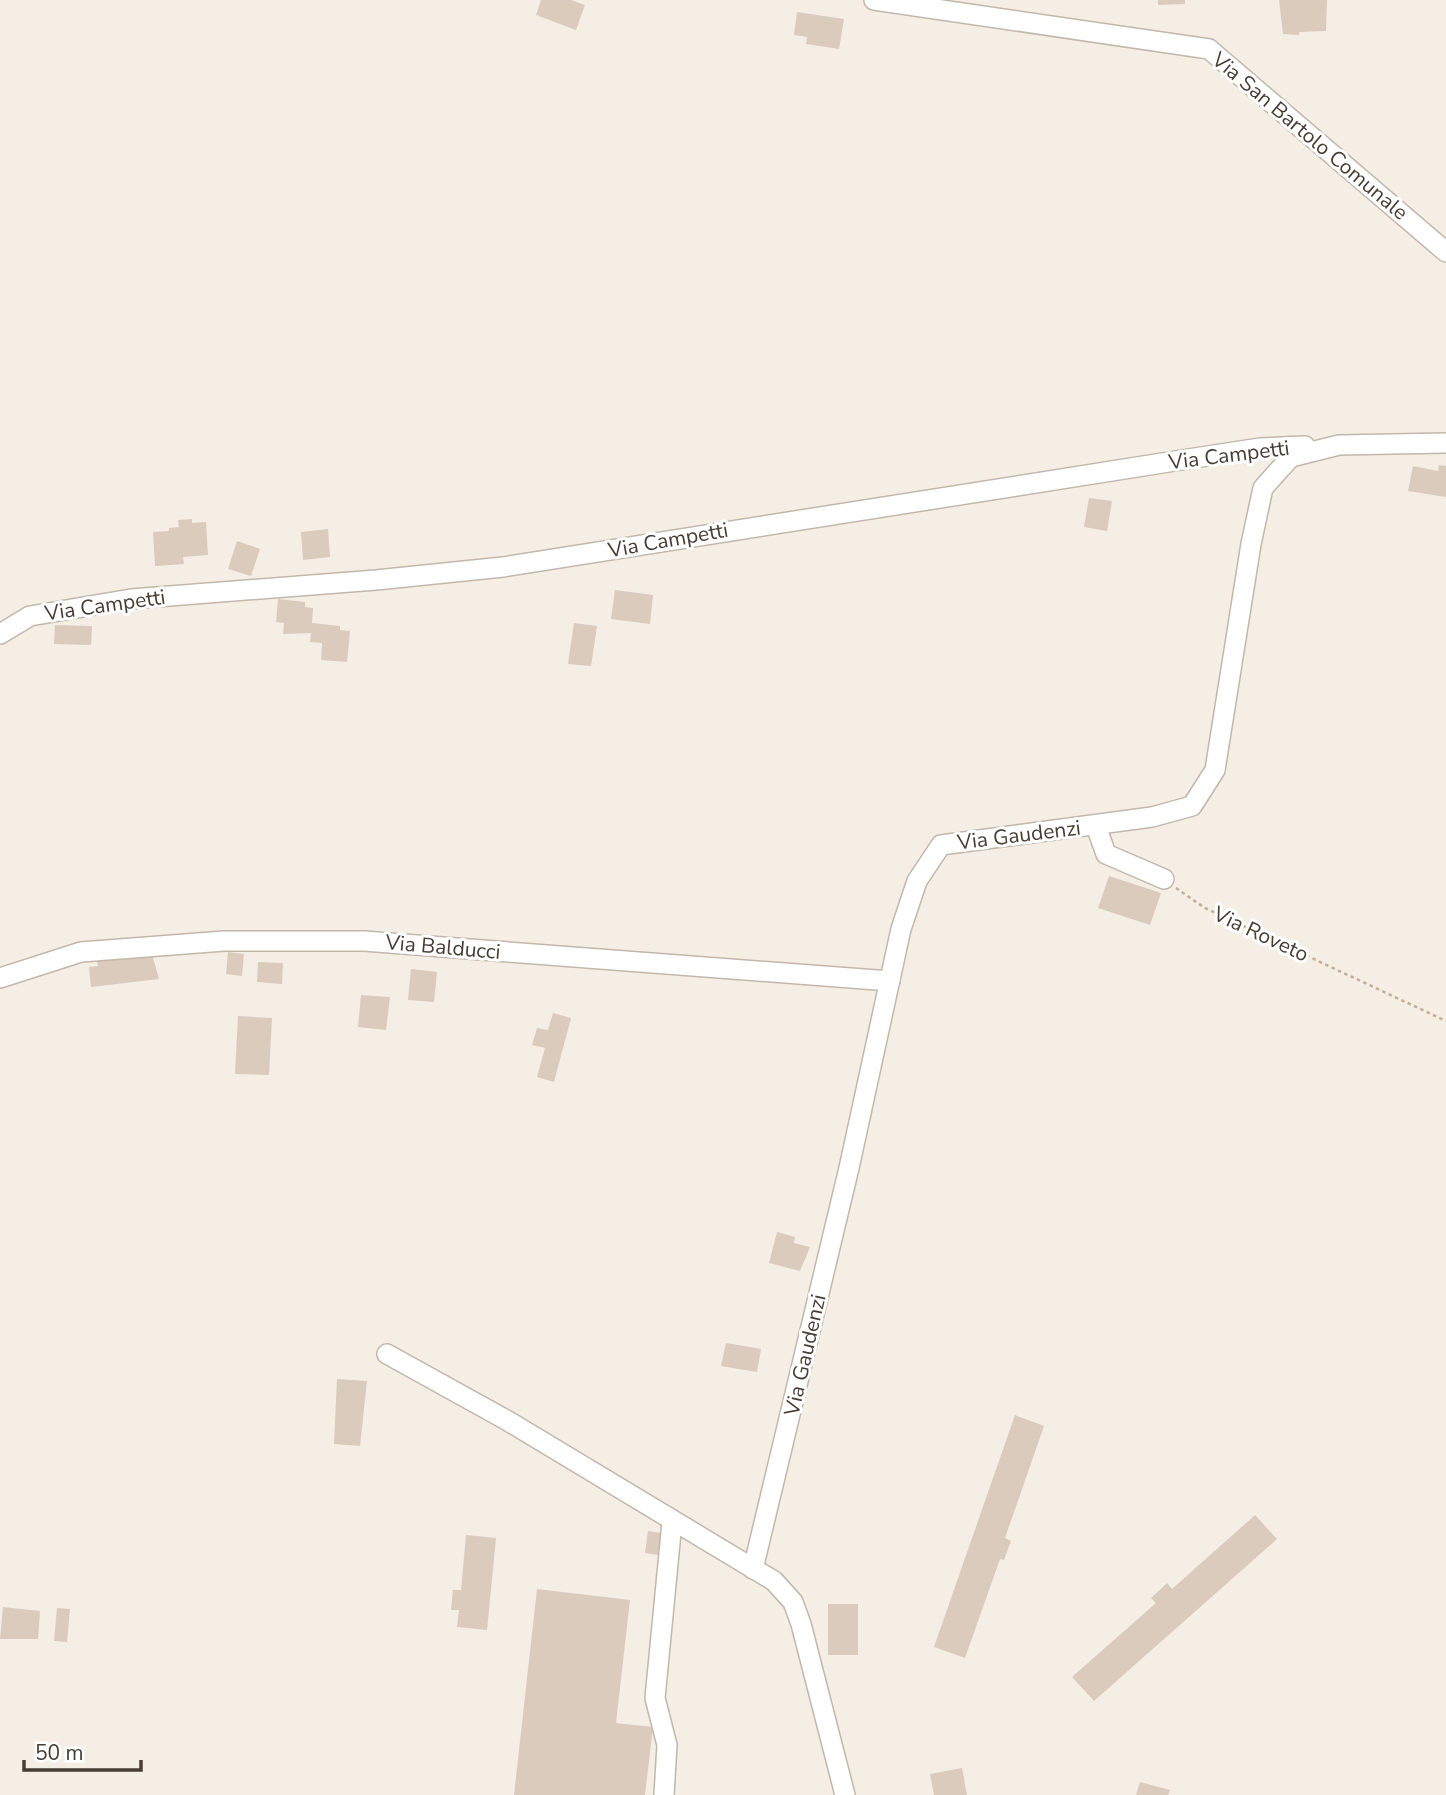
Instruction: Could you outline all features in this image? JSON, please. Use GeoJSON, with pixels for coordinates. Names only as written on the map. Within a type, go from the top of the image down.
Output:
{"type":"FeatureCollection","features":[{"type":"Feature","properties":{"kind":"street","name":"Via San Bartolo Comunale"},"geometry":{"type":"LineString","coordinates":[[874,0],[1209,49],[1446,251]]}},
{"type":"Feature","properties":{"kind":"street","name":"Via Gaudenzi"},"geometry":{"type":"LineString","coordinates":[[753,1569],[901,929],[917,881],[941,845],[1152,817],[1192,806],[1216,770],[1251,544],[1263,488],[1291,457],[1339,445],[1446,443]]}},
{"type":"Feature","properties":{"kind":"street","name":"Via Campetti"},"geometry":{"type":"LineString","coordinates":[[0,634],[30,616],[131,599],[503,567],[1236,452],[1339,445]]}},
{"type":"Feature","properties":{"kind":"street"},"geometry":{"type":"LineString","coordinates":[[1096,825],[1106,854],[1164,879]]}},
{"type":"Feature","properties":{"kind":"street","name":"Via Balducci"},"geometry":{"type":"LineString","coordinates":[[0,978],[81,952],[225,941],[364,941],[890,981]]}},
{"type":"Feature","properties":{"kind":"street"},"geometry":{"type":"LineString","coordinates":[[387,1354],[508,1421],[774,1581],[793,1602],[845,1795]]}},
{"type":"Feature","properties":{"kind":"street"},"geometry":{"type":"LineString","coordinates":[[664,1795],[667,1745],[655,1698],[672,1522]]}},
{"type":"Feature","properties":{"kind":"path","name":"Via Roveto"},"geometry":{"type":"LineString","coordinates":[[1164,879],[1205,908],[1446,1021]]}},
{"type":"Feature","properties":{"kind":"building"},"geometry":{"type":"Polygon","coordinates":[[[541,0],[571,0],[585,5],[576,30],[536,15],[541,0]]]}},
{"type":"Feature","properties":{"kind":"building"},"geometry":{"type":"Polygon","coordinates":[[[1158,0],[1185,0],[1185,4],[1158,5],[1158,0]]]}},
{"type":"Feature","properties":{"kind":"building"},"geometry":{"type":"Polygon","coordinates":[[[1279,0],[1327,0],[1326,31],[1299,32],[1299,35],[1283,34],[1279,0]]]}},
{"type":"Feature","properties":{"kind":"building"},"geometry":{"type":"Polygon","coordinates":[[[797,12],[844,19],[839,49],[806,44],[807,37],[794,35],[797,12]]]}},
{"type":"Feature","properties":{"kind":"building"},"geometry":{"type":"Polygon","coordinates":[[[1439,465],[1446,466],[1446,497],[1408,491],[1413,466],[1438,471],[1439,465]]]}},
{"type":"Feature","properties":{"kind":"building"},"geometry":{"type":"Polygon","coordinates":[[[1089,498],[1112,501],[1107,531],[1084,527],[1089,498]]]}},
{"type":"Feature","properties":{"kind":"building"},"geometry":{"type":"Polygon","coordinates":[[[192,519],[192,523],[206,522],[208,555],[183,557],[184,564],[155,566],[153,532],[169,531],[169,528],[179,527],[178,520],[192,519]]]}},
{"type":"Feature","properties":{"kind":"building"},"geometry":{"type":"Polygon","coordinates":[[[328,529],[330,557],[303,560],[301,532],[328,529]]]}},
{"type":"Feature","properties":{"kind":"building"},"geometry":{"type":"Polygon","coordinates":[[[237,541],[260,549],[251,576],[228,569],[237,541]]]}},
{"type":"Feature","properties":{"kind":"building"},"geometry":{"type":"Polygon","coordinates":[[[615,590],[653,595],[650,624],[611,619],[615,590]]]}},
{"type":"Feature","properties":{"kind":"building"},"geometry":{"type":"Polygon","coordinates":[[[278,599],[305,602],[305,607],[313,608],[312,623],[340,626],[340,630],[350,631],[347,662],[321,660],[322,643],[310,642],[311,633],[283,634],[284,623],[276,622],[278,599]]]}},
{"type":"Feature","properties":{"kind":"building"},"geometry":{"type":"Polygon","coordinates":[[[574,623],[597,626],[591,666],[568,664],[574,623]]]}},
{"type":"Feature","properties":{"kind":"building"},"geometry":{"type":"Polygon","coordinates":[[[55,625],[92,626],[91,645],[54,644],[55,625]]]}},
{"type":"Feature","properties":{"kind":"building"},"geometry":{"type":"Polygon","coordinates":[[[1109,876],[1161,893],[1150,925],[1098,908],[1109,876]]]}},
{"type":"Feature","properties":{"kind":"building"},"geometry":{"type":"Polygon","coordinates":[[[228,952],[244,954],[242,976],[226,974],[228,952]]]}},
{"type":"Feature","properties":{"kind":"building"},"geometry":{"type":"Polygon","coordinates":[[[152,954],[159,979],[91,987],[89,967],[98,966],[97,960],[152,954]]]}},
{"type":"Feature","properties":{"kind":"building"},"geometry":{"type":"Polygon","coordinates":[[[258,962],[283,963],[282,984],[257,982],[258,962]]]}},
{"type":"Feature","properties":{"kind":"building"},"geometry":{"type":"Polygon","coordinates":[[[411,969],[437,972],[434,1002],[408,1000],[411,969]]]}},
{"type":"Feature","properties":{"kind":"building"},"geometry":{"type":"Polygon","coordinates":[[[361,995],[390,997],[386,1030],[358,1027],[361,995]]]}},
{"type":"Feature","properties":{"kind":"building"},"geometry":{"type":"Polygon","coordinates":[[[553,1013],[571,1018],[554,1082],[537,1077],[545,1048],[532,1045],[537,1028],[548,1030],[553,1013]]]}},
{"type":"Feature","properties":{"kind":"building"},"geometry":{"type":"Polygon","coordinates":[[[238,1016],[272,1018],[269,1075],[235,1074],[238,1016]]]}},
{"type":"Feature","properties":{"kind":"building"},"geometry":{"type":"Polygon","coordinates":[[[777,1232],[795,1237],[794,1243],[810,1247],[800,1271],[769,1263],[777,1232]]]}},
{"type":"Feature","properties":{"kind":"building"},"geometry":{"type":"Polygon","coordinates":[[[726,1343],[761,1349],[757,1372],[721,1366],[726,1343]]]}},
{"type":"Feature","properties":{"kind":"building"},"geometry":{"type":"Polygon","coordinates":[[[337,1379],[367,1381],[360,1446],[334,1444],[337,1379]]]}},
{"type":"Feature","properties":{"kind":"building"},"geometry":{"type":"Polygon","coordinates":[[[1015,1415],[1044,1426],[1005,1538],[1011,1541],[1004,1560],[1000,1559],[965,1658],[934,1647],[1015,1415]]]}},
{"type":"Feature","properties":{"kind":"building"},"geometry":{"type":"Polygon","coordinates":[[[1255,1515],[1277,1539],[1094,1701],[1072,1677],[1156,1603],[1151,1598],[1167,1583],[1172,1589],[1255,1515]]]}},
{"type":"Feature","properties":{"kind":"building"},"geometry":{"type":"Polygon","coordinates":[[[648,1531],[661,1533],[658,1555],[645,1553],[648,1531]]]}},
{"type":"Feature","properties":{"kind":"building"},"geometry":{"type":"Polygon","coordinates":[[[466,1535],[496,1538],[487,1630],[457,1627],[459,1610],[451,1610],[453,1590],[461,1590],[466,1535]]]}},
{"type":"Feature","properties":{"kind":"building"},"geometry":{"type":"Polygon","coordinates":[[[537,1589],[630,1600],[616,1723],[653,1727],[645,1795],[514,1795],[537,1589]]]}},
{"type":"Feature","properties":{"kind":"building"},"geometry":{"type":"Polygon","coordinates":[[[828,1604],[858,1604],[858,1655],[828,1655],[828,1604]]]}},
{"type":"Feature","properties":{"kind":"building"},"geometry":{"type":"Polygon","coordinates":[[[3,1607],[40,1611],[38,1639],[0,1639],[3,1607]]]}},
{"type":"Feature","properties":{"kind":"building"},"geometry":{"type":"Polygon","coordinates":[[[57,1608],[70,1609],[67,1642],[54,1641],[57,1608]]]}},
{"type":"Feature","properties":{"kind":"building"},"geometry":{"type":"Polygon","coordinates":[[[962,1768],[967,1795],[934,1795],[930,1774],[962,1768]]]}},
{"type":"Feature","properties":{"kind":"building"},"geometry":{"type":"Polygon","coordinates":[[[1140,1782],[1170,1790],[1168,1795],[1136,1795],[1140,1782]]]}}]}
